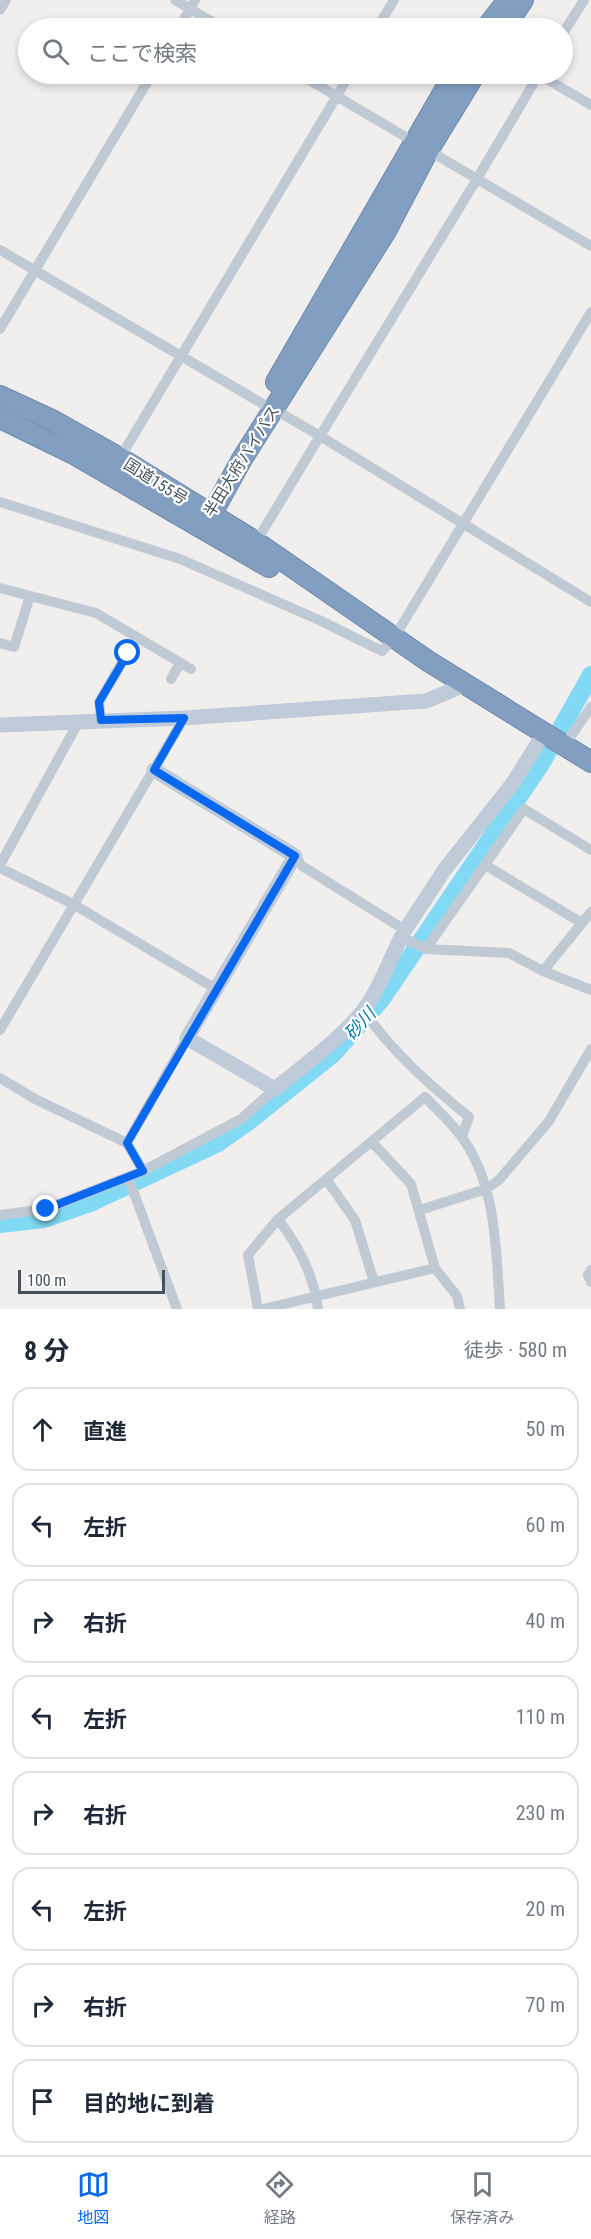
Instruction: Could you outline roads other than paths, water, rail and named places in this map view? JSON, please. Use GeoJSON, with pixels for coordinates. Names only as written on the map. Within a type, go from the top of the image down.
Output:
{"type":"FeatureCollection","features":[{"type":"Feature","properties":{"kind":"highway"},"geometry":{"type":"LineString","coordinates":[[494,18],[508,0]]}},
{"type":"Feature","properties":{"kind":"highway"},"geometry":{"type":"LineString","coordinates":[[511,18],[523,0]]}},
{"type":"Feature","properties":{"kind":"highway","name":"半田大府パイパス"},"geometry":{"type":"LineString","coordinates":[[203,516],[268,406],[386,231],[449,84]]}},
{"type":"Feature","properties":{"kind":"highway","name":"半田大府パイパス"},"geometry":{"type":"LineString","coordinates":[[422,145],[468,84]]}},
{"type":"Feature","properties":{"kind":"highway","name":"国道155号"},"geometry":{"type":"LineString","coordinates":[[0,396],[54,421],[120,458],[366,626],[394,638]]}},
{"type":"Feature","properties":{"kind":"highway","name":"国道155号"},"geometry":{"type":"LineString","coordinates":[[0,418],[256,542],[394,638],[591,762]]}},
{"type":"Feature","properties":{"kind":"street"},"geometry":{"type":"LineString","coordinates":[[0,10],[6,0]]}},
{"type":"Feature","properties":{"kind":"street"},"geometry":{"type":"LineString","coordinates":[[175,0],[193,5],[210,18]]}},
{"type":"Feature","properties":{"kind":"street"},"geometry":{"type":"LineString","coordinates":[[383,18],[394,0]]}},
{"type":"Feature","properties":{"kind":"street"},"geometry":{"type":"LineString","coordinates":[[572,18],[584,0]]}},
{"type":"Feature","properties":{"kind":"street"},"geometry":{"type":"LineString","coordinates":[[185,18],[193,5]]}},
{"type":"Feature","properties":{"kind":"street"},"geometry":{"type":"LineString","coordinates":[[0,329],[146,84]]}},
{"type":"Feature","properties":{"kind":"street"},"geometry":{"type":"LineString","coordinates":[[316,84],[591,246]]}},
{"type":"Feature","properties":{"kind":"street"},"geometry":{"type":"LineString","coordinates":[[120,458],[344,84]]}},
{"type":"Feature","properties":{"kind":"street"},"geometry":{"type":"LineString","coordinates":[[256,542],[533,84]]}},
{"type":"Feature","properties":{"kind":"street"},"geometry":{"type":"LineString","coordinates":[[556,84],[591,105]]}},
{"type":"Feature","properties":{"kind":"street"},"geometry":{"type":"LineString","coordinates":[[0,250],[320,436],[591,602]]}},
{"type":"Feature","properties":{"kind":"street"},"geometry":{"type":"LineString","coordinates":[[0,502],[180,559],[310,615],[382,651],[394,638],[591,312]]}},
{"type":"Feature","properties":{"kind":"street"},"geometry":{"type":"LineString","coordinates":[[0,588],[96,613],[191,669]]}},
{"type":"Feature","properties":{"kind":"street"},"geometry":{"type":"LineString","coordinates":[[0,643],[14,647],[30,596]]}},
{"type":"Feature","properties":{"kind":"street"},"geometry":{"type":"LineString","coordinates":[[101,720],[99,702],[137,637]]}},
{"type":"Feature","properties":{"kind":"street"},"geometry":{"type":"LineString","coordinates":[[171,679],[180,663]]}},
{"type":"Feature","properties":{"kind":"street"},"geometry":{"type":"LineString","coordinates":[[0,725],[184,718],[426,701],[467,684]]}},
{"type":"Feature","properties":{"kind":"street"},"geometry":{"type":"LineString","coordinates":[[564,746],[591,707]]}},
{"type":"Feature","properties":{"kind":"street"},"geometry":{"type":"LineString","coordinates":[[0,1030],[184,718]]}},
{"type":"Feature","properties":{"kind":"street"},"geometry":{"type":"LineString","coordinates":[[79,721],[0,866],[73,904],[216,989]]}},
{"type":"Feature","properties":{"kind":"street"},"geometry":{"type":"LineString","coordinates":[[0,1215],[46,1209],[128,1178],[241,1119],[348,1028],[375,993],[403,935],[445,869],[513,783],[544,733]]}},
{"type":"Feature","properties":{"kind":"street"},"geometry":{"type":"LineString","coordinates":[[154,770],[295,856],[302,866],[426,949],[508,953],[543,971],[591,990]]}},
{"type":"Feature","properties":{"kind":"street"},"geometry":{"type":"LineString","coordinates":[[426,949],[524,809],[591,850]]}},
{"type":"Feature","properties":{"kind":"street"},"geometry":{"type":"LineString","coordinates":[[127,1143],[295,856]]}},
{"type":"Feature","properties":{"kind":"street"},"geometry":{"type":"LineString","coordinates":[[485,865],[582,923]]}},
{"type":"Feature","properties":{"kind":"street"},"geometry":{"type":"LineString","coordinates":[[543,971],[591,912]]}},
{"type":"Feature","properties":{"kind":"street"},"geometry":{"type":"LineString","coordinates":[[363,1011],[380,1033],[444,1097],[469,1117],[462,1136]]}},
{"type":"Feature","properties":{"kind":"street"},"geometry":{"type":"LineString","coordinates":[[187,1038],[275,1089]]}},
{"type":"Feature","properties":{"kind":"street"},"geometry":{"type":"LineString","coordinates":[[420,1210],[486,1189],[499,1180],[549,1121],[590,1054]]}},
{"type":"Feature","properties":{"kind":"street"},"geometry":{"type":"LineString","coordinates":[[0,1078],[35,1099],[127,1143],[143,1171]]}},
{"type":"Feature","properties":{"kind":"street"},"geometry":{"type":"LineString","coordinates":[[258,1309],[248,1255],[278,1219],[425,1097],[462,1136],[486,1189],[497,1245],[500,1309]]}},
{"type":"Feature","properties":{"kind":"street"},"geometry":{"type":"LineString","coordinates":[[372,1142],[411,1184],[435,1268],[457,1296],[460,1309]]}},
{"type":"Feature","properties":{"kind":"street"},"geometry":{"type":"LineString","coordinates":[[128,1178],[177,1309]]}},
{"type":"Feature","properties":{"kind":"street"},"geometry":{"type":"LineString","coordinates":[[326,1179],[355,1220],[374,1282]]}},
{"type":"Feature","properties":{"kind":"street"},"geometry":{"type":"LineString","coordinates":[[278,1219],[297,1243],[318,1309]]}},
{"type":"Feature","properties":{"kind":"street"},"geometry":{"type":"LineString","coordinates":[[263,1309],[435,1268]]}},
{"type":"Feature","properties":{"kind":"street"},"geometry":{"type":"LineString","coordinates":[[591,1270],[588,1275],[591,1282]]}},
{"type":"Feature","properties":{"kind":"waterway","name":"砂川"},"geometry":{"type":"LineString","coordinates":[[0,1224],[44,1219],[90,1203],[218,1143],[333,1054],[381,1000],[541,764],[591,675]]}}]}
